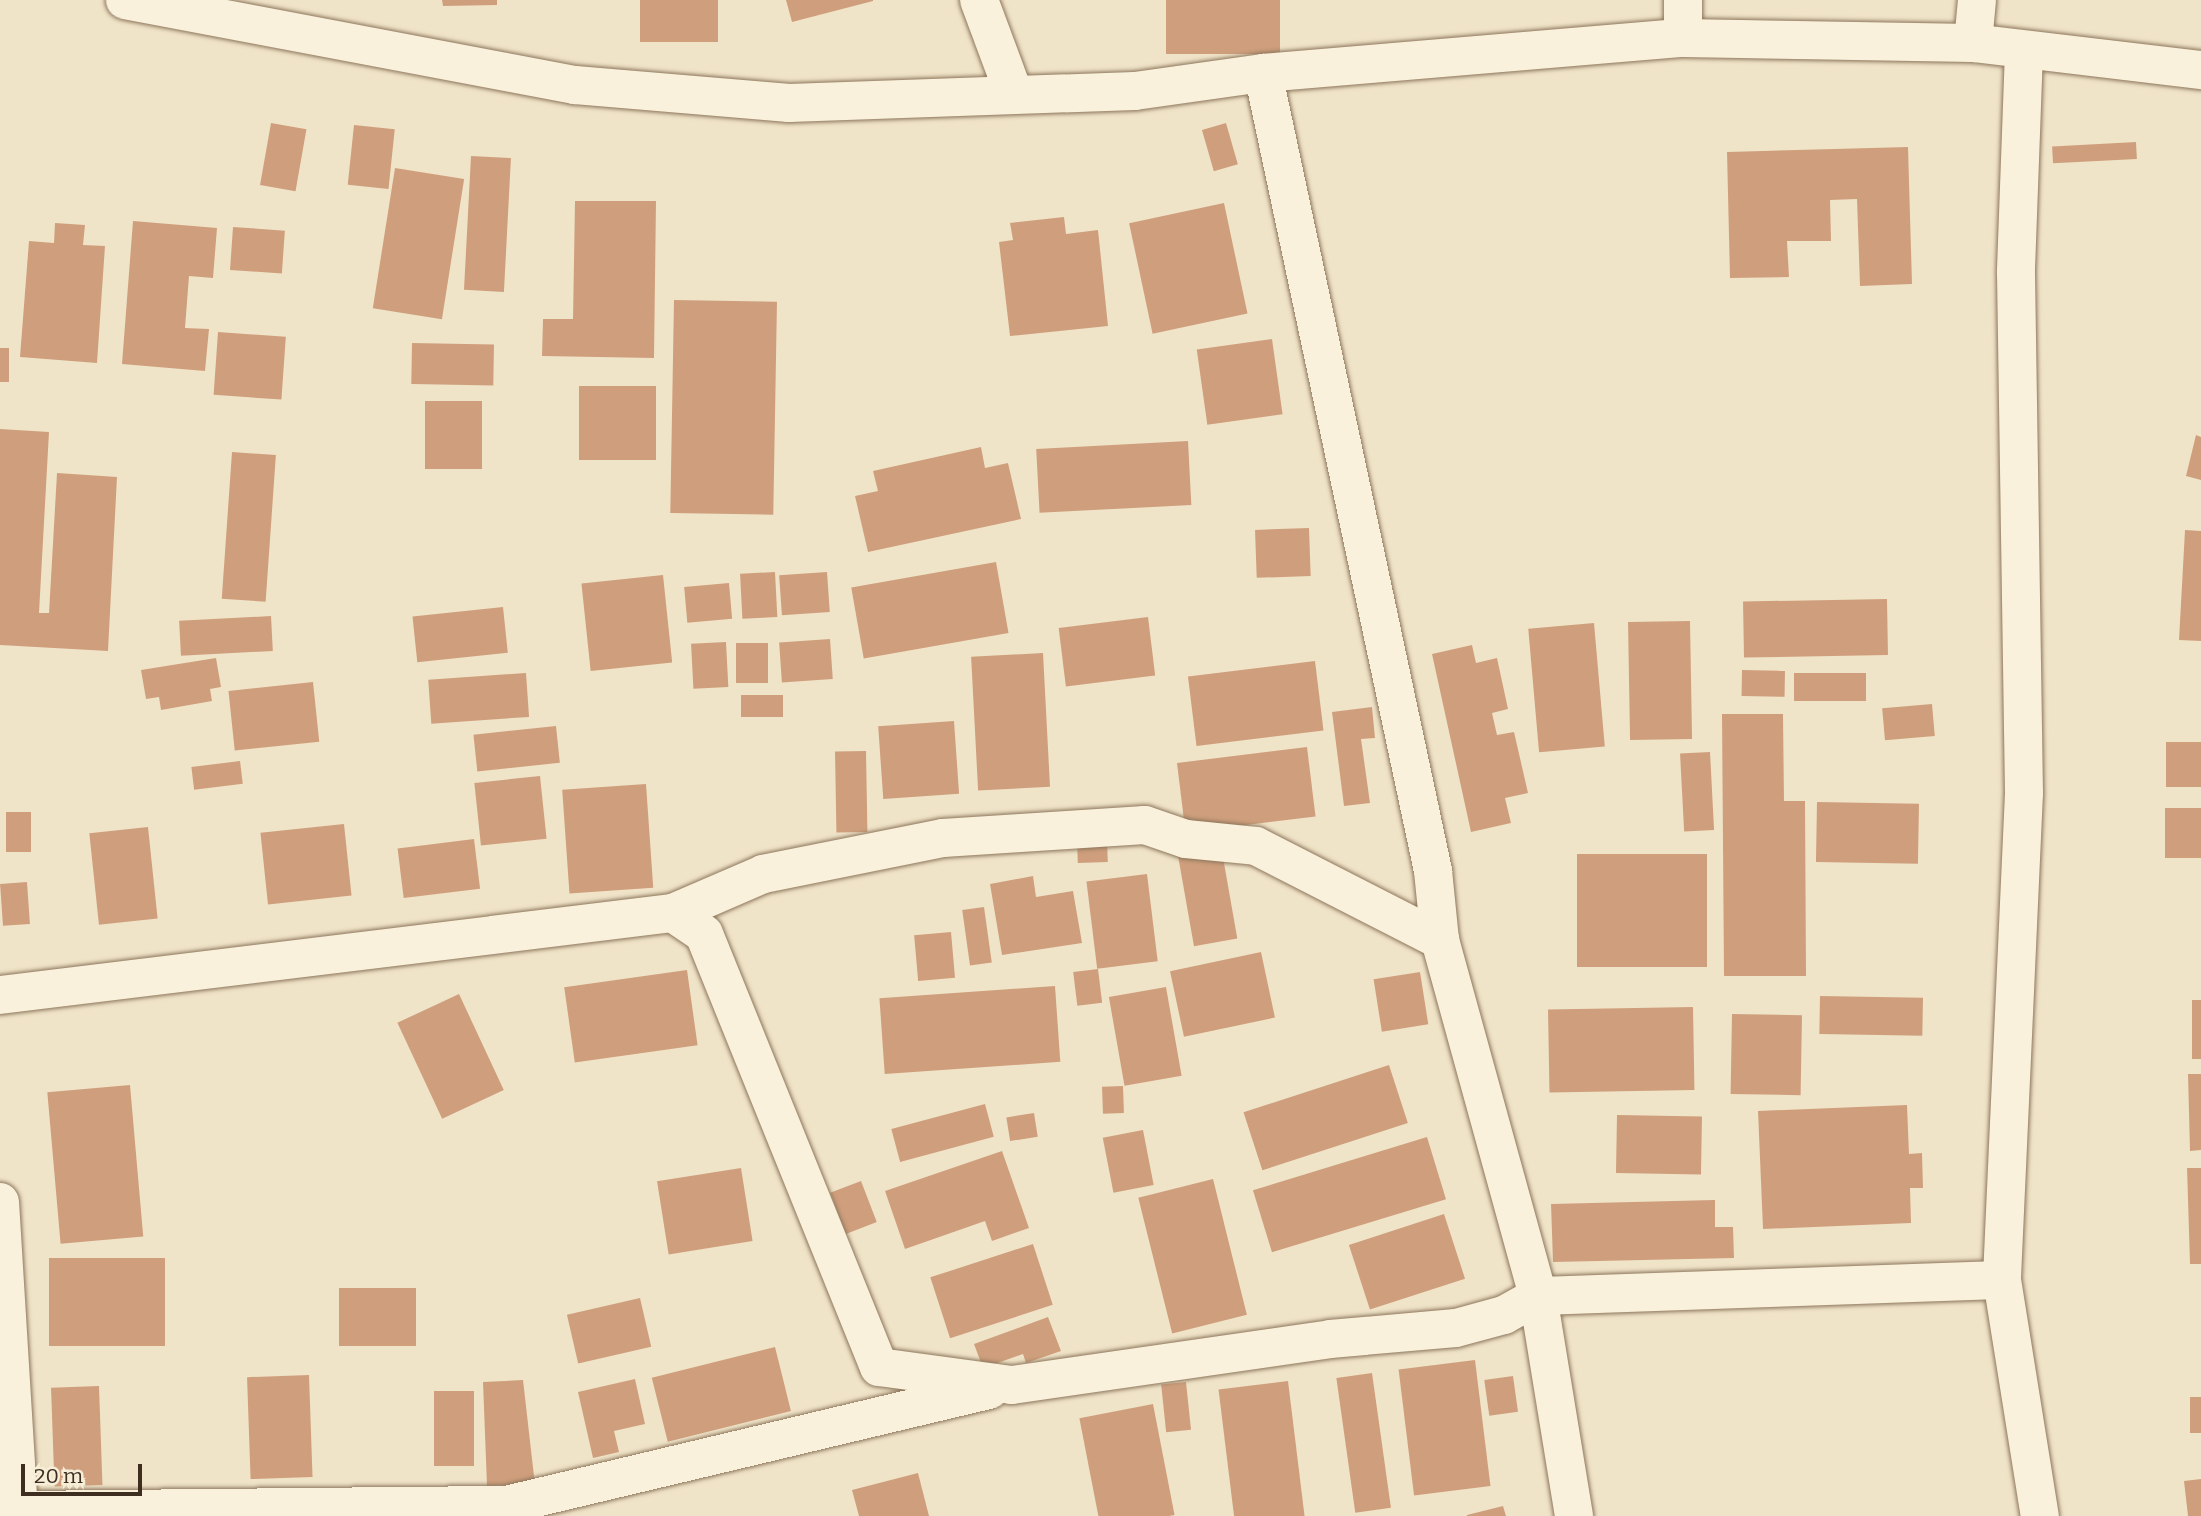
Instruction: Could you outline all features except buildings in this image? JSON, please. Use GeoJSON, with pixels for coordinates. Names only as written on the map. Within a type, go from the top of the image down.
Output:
{"type":"FeatureCollection","features":[{"type":"Feature","properties":{"kind":"street"},"geometry":{"type":"LineString","coordinates":[[125,0],[289,16],[575,85],[789,103],[1135,91],[1263,73],[1683,38],[1973,43],[2201,70]]}},
{"type":"Feature","properties":{"kind":"street"},"geometry":{"type":"LineString","coordinates":[[979,0],[1014,94]]}},
{"type":"Feature","properties":{"kind":"street"},"geometry":{"type":"LineString","coordinates":[[1683,0],[1683,38]]}},
{"type":"Feature","properties":{"kind":"street"},"geometry":{"type":"LineString","coordinates":[[1973,43],[1977,0]]}},
{"type":"Feature","properties":{"kind":"street"},"geometry":{"type":"LineString","coordinates":[[2024,51],[2016,274],[2025,793],[2002,1280],[2040,1516]]}},
{"type":"Feature","properties":{"kind":"street"},"geometry":{"type":"LineString","coordinates":[[1263,73],[1433,871],[1440,940],[1538,1296],[1574,1516]]}},
{"type":"Feature","properties":{"kind":"street"},"geometry":{"type":"LineString","coordinates":[[0,995],[673,913],[763,874],[943,838],[1145,825],[1186,839],[1256,846],[1440,940]]}},
{"type":"Feature","properties":{"kind":"street"},"geometry":{"type":"LineString","coordinates":[[673,913],[704,934],[879,1367],[1012,1385]]}},
{"type":"Feature","properties":{"kind":"street"},"geometry":{"type":"LineString","coordinates":[[0,1202],[10,1512],[506,1505],[1012,1385],[1330,1339],[1456,1328],[1504,1315],[1538,1296],[2002,1280]]}}]}
